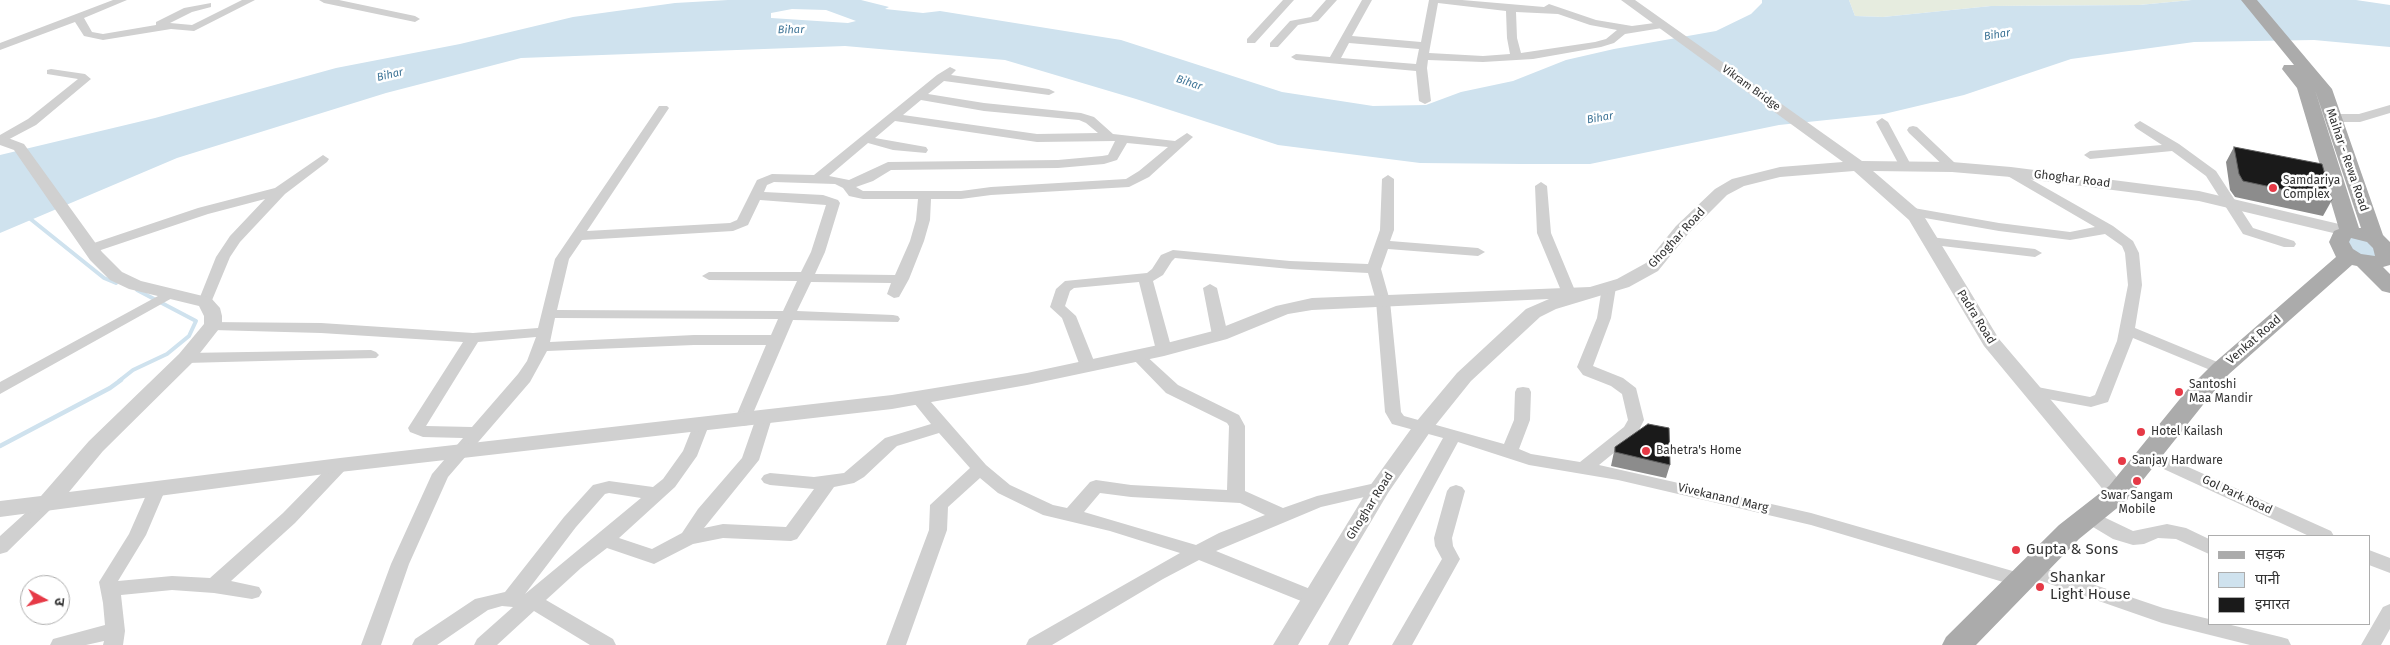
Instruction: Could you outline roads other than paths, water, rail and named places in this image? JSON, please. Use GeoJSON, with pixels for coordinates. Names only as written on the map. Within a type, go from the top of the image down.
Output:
{"type":"FeatureCollection","features":[{"type":"Feature","properties":{"kind":"main road","name":"Maihar - Rewa Road"},"geometry":{"type":"LineString","coordinates":[[2235,0],[2305,87],[2372,250]]}},
{"type":"Feature","properties":{"kind":"main road","name":"Maihar - Rewa Road"},"geometry":{"type":"LineString","coordinates":[[2249,0],[2319,83],[2334,118],[2372,250]]}},
{"type":"Feature","properties":{"kind":"main road"},"geometry":{"type":"LineString","coordinates":[[2372,250],[2390,286]]}},
{"type":"Feature","properties":{"kind":"main road","name":"Venkat Road"},"geometry":{"type":"LineString","coordinates":[[1957,645],[2025,575],[2089,516],[2118,493],[2197,395],[2221,369],[2372,250]]}},
{"type":"Feature","properties":{"kind":"street"},"geometry":{"type":"LineString","coordinates":[[0,47],[122,0]]}},
{"type":"Feature","properties":{"kind":"street"},"geometry":{"type":"LineString","coordinates":[[78,18],[88,34],[99,37],[154,27],[176,26],[197,28],[250,0]]}},
{"type":"Feature","properties":{"kind":"street"},"geometry":{"type":"LineString","coordinates":[[324,0],[415,19]]}},
{"type":"Feature","properties":{"kind":"street"},"geometry":{"type":"LineString","coordinates":[[1251,41],[1289,0]]}},
{"type":"Feature","properties":{"kind":"street"},"geometry":{"type":"LineString","coordinates":[[1274,46],[1294,23],[1314,19],[1332,0]]}},
{"type":"Feature","properties":{"kind":"street"},"geometry":{"type":"LineString","coordinates":[[1334,60],[1367,0]]}},
{"type":"Feature","properties":{"kind":"street"},"geometry":{"type":"LineString","coordinates":[[1425,101],[1421,68],[1435,0],[1511,10],[1556,11]]}},
{"type":"Feature","properties":{"kind":"street"},"geometry":{"type":"LineString","coordinates":[[1536,0],[1556,11],[1594,23],[1630,29]]}},
{"type":"Feature","properties":{"kind":"street","name":"Vikram Bridge"},"geometry":{"type":"LineString","coordinates":[[1626,0],[1832,146]]}},
{"type":"Feature","properties":{"kind":"street"},"geometry":{"type":"LineString","coordinates":[[154,27],[188,10],[207,5]]}},
{"type":"Feature","properties":{"kind":"street"},"geometry":{"type":"LineString","coordinates":[[1511,10],[1512,38],[1516,57]]}},
{"type":"Feature","properties":{"kind":"street"},"geometry":{"type":"LineString","coordinates":[[1345,39],[1483,59],[1516,57],[1598,44],[1610,41],[1622,31],[1666,27]]}},
{"type":"Feature","properties":{"kind":"street"},"geometry":{"type":"LineString","coordinates":[[1296,57],[1421,68]]}},
{"type":"Feature","properties":{"kind":"street"},"geometry":{"type":"LineString","coordinates":[[0,140],[32,122],[86,79],[81,76],[51,72]]}},
{"type":"Feature","properties":{"kind":"street"},"geometry":{"type":"LineString","coordinates":[[817,179],[946,74],[1049,92]]}},
{"type":"Feature","properties":{"kind":"street"},"geometry":{"type":"LineString","coordinates":[[918,96],[976,106],[1081,117],[1090,120],[1109,137]]}},
{"type":"Feature","properties":{"kind":"street"},"geometry":{"type":"LineString","coordinates":[[371,645],[400,564],[441,474],[448,464],[478,434],[524,378],[541,347],[562,259],[662,108]]}},
{"type":"Feature","properties":{"kind":"street"},"geometry":{"type":"LineString","coordinates":[[2334,118],[2360,118],[2390,109]]}},
{"type":"Feature","properties":{"kind":"street"},"geometry":{"type":"LineString","coordinates":[[577,236],[733,227],[743,222],[762,183],[768,179],[837,180],[848,185],[857,195],[961,195],[1000,190],[1129,183],[1144,174],[1183,141],[1109,137],[1060,140],[894,117]]}},
{"type":"Feature","properties":{"kind":"street"},"geometry":{"type":"LineString","coordinates":[[1882,122],[1905,165]]}},
{"type":"Feature","properties":{"kind":"street"},"geometry":{"type":"LineString","coordinates":[[2140,125],[2175,147],[2211,174],[2218,182],[2227,202],[2248,231],[2289,244]]}},
{"type":"Feature","properties":{"kind":"street"},"geometry":{"type":"LineString","coordinates":[[1913,130],[1952,167]]}},
{"type":"Feature","properties":{"kind":"street"},"geometry":{"type":"LineString","coordinates":[[848,185],[868,178],[888,166],[1058,164],[1104,160],[1113,157],[1124,138]]}},
{"type":"Feature","properties":{"kind":"street"},"geometry":{"type":"LineString","coordinates":[[0,140],[19,147],[90,249],[116,276],[135,285],[205,302],[211,308],[213,325],[186,358],[96,446],[48,502],[0,547]]}},
{"type":"Feature","properties":{"kind":"street"},"geometry":{"type":"LineString","coordinates":[[866,140],[922,150]]}},
{"type":"Feature","properties":{"kind":"street","name":"Padra Road"},"geometry":{"type":"LineString","coordinates":[[1832,146],[1858,166],[1916,217],[1991,342],[2118,493]]}},
{"type":"Feature","properties":{"kind":"street"},"geometry":{"type":"LineString","coordinates":[[2090,155],[2175,147]]}},
{"type":"Feature","properties":{"kind":"street"},"geometry":{"type":"LineString","coordinates":[[205,302],[223,257],[235,239],[280,191],[324,158]]}},
{"type":"Feature","properties":{"kind":"street","name":"Ghoghar Road"},"geometry":{"type":"LineString","coordinates":[[1285,645],[1380,488],[1423,427],[1464,377],[1533,313],[1578,293],[1609,287],[1640,276],[1652,267],[1682,230],[1721,192],[1738,182],[1780,172],[1858,166],[1905,165],[2011,172],[2161,190],[2227,202],[2372,250]]}},
{"type":"Feature","properties":{"kind":"street"},"geometry":{"type":"LineString","coordinates":[[2011,172],[2108,229],[2128,244],[2132,253],[2135,285],[2125,341],[2102,398],[2099,401],[2077,400],[2032,391]]}},
{"type":"Feature","properties":{"kind":"street"},"geometry":{"type":"LineString","coordinates":[[1088,366],[1070,318],[1057,308],[1063,290],[1075,283],[1145,278],[1158,272],[1166,258],[1179,254],[1290,265],[1374,269],[1388,221],[1388,179]]}},
{"type":"Feature","properties":{"kind":"street"},"geometry":{"type":"LineString","coordinates":[[0,508],[340,465],[764,418],[918,398],[1164,350],[1220,335],[1283,310],[1299,306],[1578,293],[1544,232],[1541,186]]}},
{"type":"Feature","properties":{"kind":"street"},"geometry":{"type":"LineString","coordinates":[[90,249],[203,211],[280,191]]}},
{"type":"Feature","properties":{"kind":"street"},"geometry":{"type":"LineString","coordinates":[[894,294],[902,279],[921,226],[925,195]]}},
{"type":"Feature","properties":{"kind":"street"},"geometry":{"type":"LineString","coordinates":[[742,420],[776,340],[818,252],[833,203],[824,199],[756,196]]}},
{"type":"Feature","properties":{"kind":"street"},"geometry":{"type":"LineString","coordinates":[[1908,210],[1999,227],[2070,236],[2108,229]]}},
{"type":"Feature","properties":{"kind":"street"},"geometry":{"type":"LineString","coordinates":[[1930,241],[2035,253]]}},
{"type":"Feature","properties":{"kind":"street"},"geometry":{"type":"LineString","coordinates":[[1382,244],[1478,252]]}},
{"type":"Feature","properties":{"kind":"street","name":"Vivekanand Marg"},"geometry":{"type":"LineString","coordinates":[[1374,269],[1383,301],[1393,412],[1398,420],[1552,464],[1618,474],[1811,519],[2025,575],[2162,615],[2281,645]]}},
{"type":"Feature","properties":{"kind":"street"},"geometry":{"type":"LineString","coordinates":[[709,276],[784,275],[806,278],[902,279]]}},
{"type":"Feature","properties":{"kind":"street"},"geometry":{"type":"LineString","coordinates":[[1145,278],[1164,350]]}},
{"type":"Feature","properties":{"kind":"street"},"geometry":{"type":"LineString","coordinates":[[1584,468],[1631,430],[1636,420],[1630,392],[1617,382],[1589,371],[1585,367],[1604,318],[1609,287]]}},
{"type":"Feature","properties":{"kind":"street"},"geometry":{"type":"LineString","coordinates":[[1210,288],[1220,335]]}},
{"type":"Feature","properties":{"kind":"street"},"geometry":{"type":"LineString","coordinates":[[0,389],[169,294]]}},
{"type":"Feature","properties":{"kind":"street"},"geometry":{"type":"LineString","coordinates":[[548,314],[788,315],[893,319]]}},
{"type":"Feature","properties":{"kind":"street"},"geometry":{"type":"LineString","coordinates":[[213,325],[321,328],[473,338],[544,332]]}},
{"type":"Feature","properties":{"kind":"street"},"geometry":{"type":"LineString","coordinates":[[2127,330],[2221,369]]}},
{"type":"Feature","properties":{"kind":"street"},"geometry":{"type":"LineString","coordinates":[[473,338],[416,428],[423,431],[478,434]]}},
{"type":"Feature","properties":{"kind":"street"},"geometry":{"type":"LineString","coordinates":[[541,347],[694,340],[776,340]]}},
{"type":"Feature","properties":{"kind":"street"},"geometry":{"type":"LineString","coordinates":[[186,358],[371,355]]}},
{"type":"Feature","properties":{"kind":"street"},"geometry":{"type":"LineString","coordinates":[[1138,356],[1172,389],[1229,416],[1236,422],[1236,492],[1240,497]]}},
{"type":"Feature","properties":{"kind":"street"},"geometry":{"type":"LineString","coordinates":[[1510,452],[1522,420],[1523,392]]}},
{"type":"Feature","properties":{"kind":"street"},"geometry":{"type":"LineString","coordinates":[[918,398],[980,469],[1004,489],[1026,502],[1070,516],[1111,525],[1213,557],[1313,598]]}},
{"type":"Feature","properties":{"kind":"street"},"geometry":{"type":"LineString","coordinates":[[688,538],[704,514],[750,460],[764,418]]}},
{"type":"Feature","properties":{"kind":"street"},"geometry":{"type":"LineString","coordinates":[[484,645],[574,563],[605,540],[669,483],[685,462],[701,425]]}},
{"type":"Feature","properties":{"kind":"street"},"geometry":{"type":"LineString","coordinates":[[770,479],[828,482],[854,476],[891,442],[942,426]]}},
{"type":"Feature","properties":{"kind":"street"},"geometry":{"type":"LineString","coordinates":[[1338,645],[1454,435]]}},
{"type":"Feature","properties":{"kind":"street","name":"Gol Park Road"},"geometry":{"type":"LineString","coordinates":[[2148,455],[2323,535]]}},
{"type":"Feature","properties":{"kind":"street"},"geometry":{"type":"LineString","coordinates":[[214,586],[289,518],[340,465]]}},
{"type":"Feature","properties":{"kind":"street"},"geometry":{"type":"LineString","coordinates":[[896,645],[938,530],[939,505],[980,469]]}},
{"type":"Feature","properties":{"kind":"street"},"geometry":{"type":"LineString","coordinates":[[605,540],[654,556],[688,538],[723,531],[791,534],[828,482]]}},
{"type":"Feature","properties":{"kind":"street"},"geometry":{"type":"LineString","coordinates":[[1070,516],[1096,486],[1131,491],[1240,497],[1281,515]]}},
{"type":"Feature","properties":{"kind":"street"},"geometry":{"type":"LineString","coordinates":[[510,600],[570,522],[599,489],[609,487],[657,494]]}},
{"type":"Feature","properties":{"kind":"street"},"geometry":{"type":"LineString","coordinates":[[60,645],[90,636],[114,638],[113,603],[108,582],[137,535],[157,488]]}},
{"type":"Feature","properties":{"kind":"street"},"geometry":{"type":"LineString","coordinates":[[1036,645],[1196,552],[1281,515],[1330,499],[1380,488]]}},
{"type":"Feature","properties":{"kind":"street"},"geometry":{"type":"LineString","coordinates":[[1402,645],[1451,558],[1442,538],[1456,491]]}},
{"type":"Feature","properties":{"kind":"street"},"geometry":{"type":"LineString","coordinates":[[2089,516],[2120,534],[2132,538],[2167,531],[2180,533],[2208,547]]}},
{"type":"Feature","properties":{"kind":"street"},"geometry":{"type":"LineString","coordinates":[[2370,556],[2390,566]]}},
{"type":"Feature","properties":{"kind":"street"},"geometry":{"type":"LineString","coordinates":[[110,589],[172,583],[214,586],[252,592]]}},
{"type":"Feature","properties":{"kind":"street"},"geometry":{"type":"LineString","coordinates":[[422,645],[482,604],[494,600],[532,602],[555,613],[606,645]]}},
{"type":"Feature","properties":{"kind":"street"},"geometry":{"type":"LineString","coordinates":[[2371,645],[2390,612]]}},
{"type":"Feature","properties":{"kind":"water","name":"Bihar"},"geometry":{"type":"Polygon","coordinates":[[[728,0],[861,0],[889,7],[885,9],[923,13],[940,11],[1121,40],[1282,92],[1373,106],[1426,105],[1461,92],[1513,81],[1566,60],[1614,49],[1716,31],[1751,14],[1762,3],[1762,0],[1849,0],[1855,16],[1883,17],[1991,6],[2139,5],[2192,0],[2356,0],[2390,5],[2390,47],[2314,40],[2194,42],[2071,59],[1964,95],[1884,114],[1779,125],[1590,164],[1420,163],[1278,145],[1136,99],[1005,60],[845,46],[521,58],[386,93],[177,158],[0,233],[0,155],[155,118],[336,68],[460,44],[573,17],[675,3],[728,0]],[[792,9],[771,13],[771,18],[848,23],[856,21],[826,10],[792,9]]]}},
{"type":"Feature","properties":{"kind":"water"},"geometry":{"type":"Polygon","coordinates":[[[2360,233],[2386,255],[2354,259],[2341,235],[2360,233]]]}},
{"type":"Feature","properties":{"kind":"waterway"},"geometry":{"type":"LineString","coordinates":[[28,217],[104,278],[116,283]]}},
{"type":"Feature","properties":{"kind":"waterway"},"geometry":{"type":"LineString","coordinates":[[119,381],[133,370],[167,354],[189,336],[196,321],[137,290]]}},
{"type":"Feature","properties":{"kind":"waterway"},"geometry":{"type":"LineString","coordinates":[[0,446],[110,388],[121,380]]}},
{"type":"Feature","properties":{"kind":"place","name":"Samdariya Complex"},"geometry":{"type":"Point","coordinates":[2273,188]}},
{"type":"Feature","properties":{"kind":"place","name":"Santoshi Maa Mandir"},"geometry":{"type":"Point","coordinates":[2179,392]}},
{"type":"Feature","properties":{"kind":"place","name":"Hotel Kailash"},"geometry":{"type":"Point","coordinates":[2141,432]}},
{"type":"Feature","properties":{"kind":"place","name":"Bahetra's Home"},"geometry":{"type":"Point","coordinates":[1646,451]}},
{"type":"Feature","properties":{"kind":"place","name":"Sanjay Hardware"},"geometry":{"type":"Point","coordinates":[2122,461]}},
{"type":"Feature","properties":{"kind":"place","name":"Swar Sangam Mobile"},"geometry":{"type":"Point","coordinates":[2137,481]}},
{"type":"Feature","properties":{"kind":"place","name":"Gupta & Sons"},"geometry":{"type":"Point","coordinates":[2016,550]}},
{"type":"Feature","properties":{"kind":"place","name":"Shankar Light House"},"geometry":{"type":"Point","coordinates":[2040,587]}}]}
